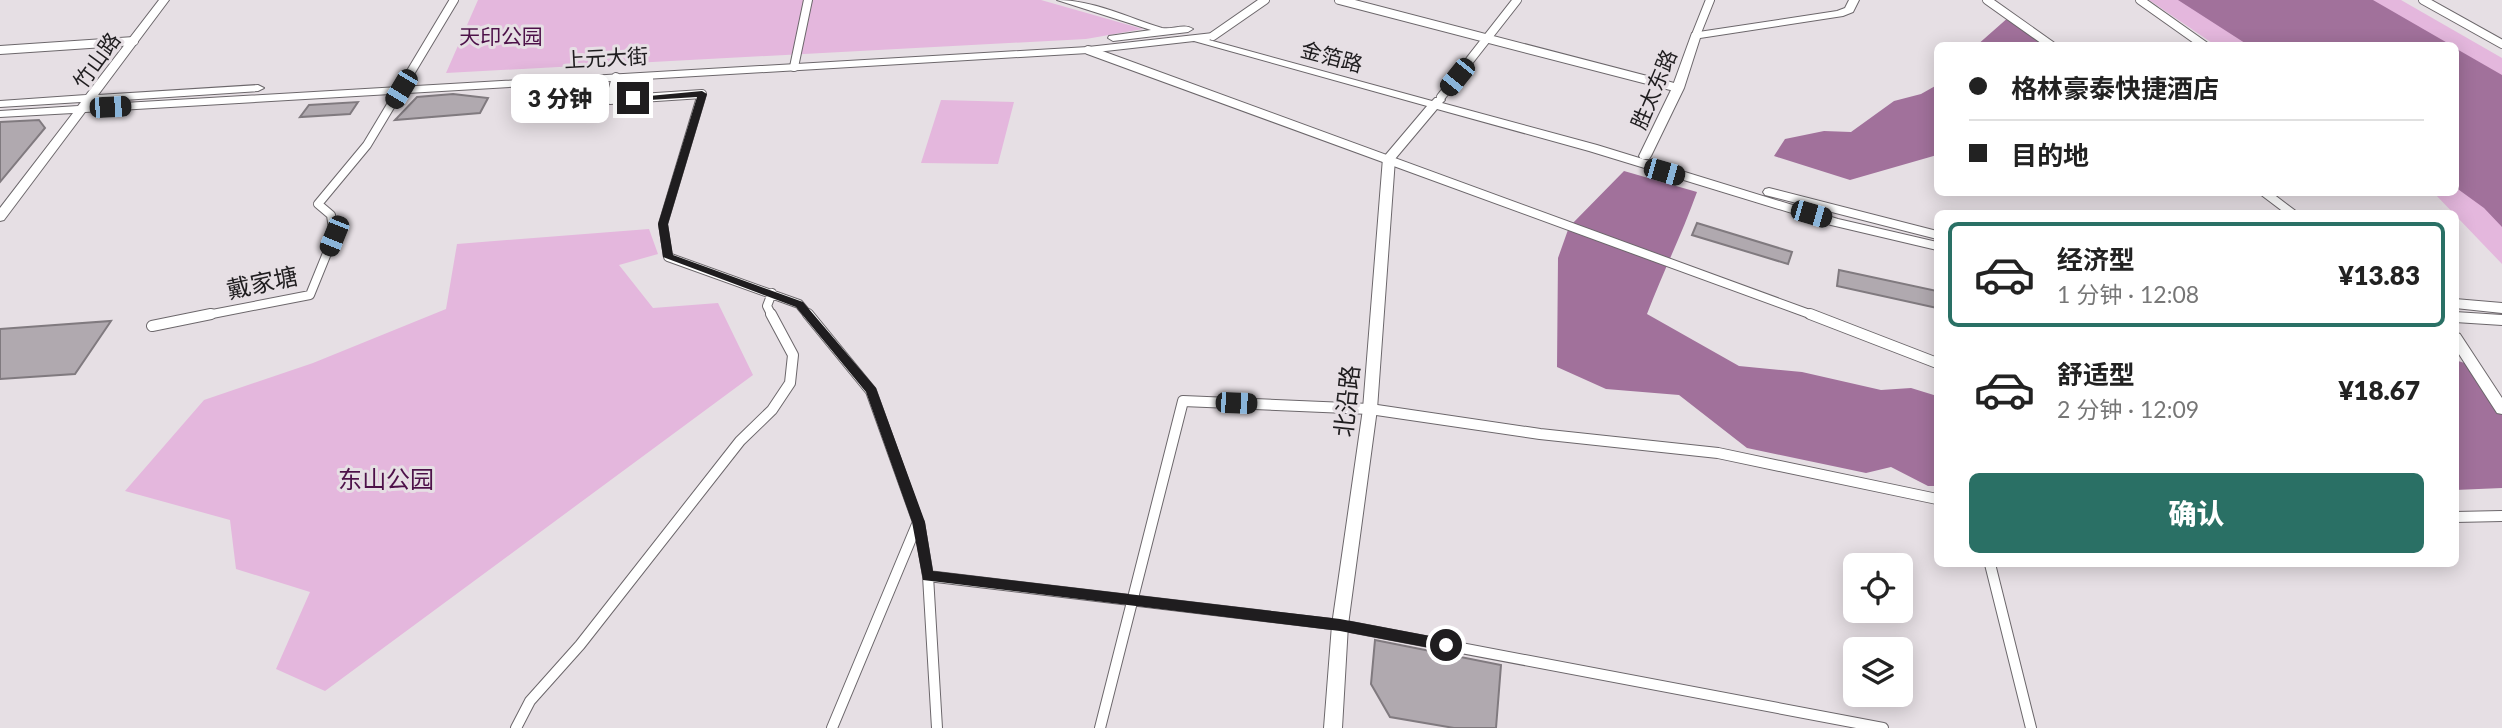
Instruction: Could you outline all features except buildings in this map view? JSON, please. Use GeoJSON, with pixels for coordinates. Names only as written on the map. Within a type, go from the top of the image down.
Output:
{"type":"FeatureCollection","features":[{"type":"Feature","properties":{"kind":"main road","name":"竹山路"},"geometry":{"type":"LineString","coordinates":[[0,216],[164,0]]}},
{"type":"Feature","properties":{"kind":"main road","name":"金箔路"},"geometry":{"type":"LineString","coordinates":[[1062,0],[1164,30],[1190,34]]}},
{"type":"Feature","properties":{"kind":"main road","name":"金箔路"},"geometry":{"type":"LineString","coordinates":[[1090,0],[1190,34],[1595,144]]}},
{"type":"Feature","properties":{"kind":"main road","name":"胜太东路"},"geometry":{"type":"LineString","coordinates":[[1645,156],[1678,88],[1696,35],[1839,14],[1849,10],[1854,0]]}},
{"type":"Feature","properties":{"kind":"main road","name":"上元大街"},"geometry":{"type":"LineString","coordinates":[[0,114],[404,84],[616,77],[1086,43],[1164,30]]}},
{"type":"Feature","properties":{"kind":"main road","name":"上元大街"},"geometry":{"type":"LineString","coordinates":[[0,104],[1088,50],[1190,34],[1213,36]]}},
{"type":"Feature","properties":{"kind":"main road","name":"金箔路"},"geometry":{"type":"LineString","coordinates":[[1213,36],[1438,101]]}},
{"type":"Feature","properties":{"kind":"main road"},"geometry":{"type":"LineString","coordinates":[[1389,158],[1438,101]]}},
{"type":"Feature","properties":{"kind":"main road"},"geometry":{"type":"LineString","coordinates":[[1595,144],[1838,212],[1934,234]]}},
{"type":"Feature","properties":{"kind":"main road"},"geometry":{"type":"LineString","coordinates":[[1595,144],[1835,222],[1934,245]]}},
{"type":"Feature","properties":{"kind":"main road","name":"北沿路"},"geometry":{"type":"LineString","coordinates":[[1333,728],[1340,625],[1370,409],[1389,158]]}},
{"type":"Feature","properties":{"kind":"main road"},"geometry":{"type":"LineString","coordinates":[[2459,303],[2502,308]]}},
{"type":"Feature","properties":{"kind":"main road"},"geometry":{"type":"LineString","coordinates":[[2459,317],[2502,320]]}},
{"type":"Feature","properties":{"kind":"main road"},"geometry":{"type":"LineString","coordinates":[[2459,343],[2502,409]]}},
{"type":"Feature","properties":{"kind":"street"},"geometry":{"type":"LineString","coordinates":[[404,84],[454,0]]}},
{"type":"Feature","properties":{"kind":"street"},"geometry":{"type":"LineString","coordinates":[[795,63],[808,0]]}},
{"type":"Feature","properties":{"kind":"street"},"geometry":{"type":"LineString","coordinates":[[1213,36],[1265,0]]}},
{"type":"Feature","properties":{"kind":"street"},"geometry":{"type":"LineString","coordinates":[[1339,0],[1678,88]]}},
{"type":"Feature","properties":{"kind":"street"},"geometry":{"type":"LineString","coordinates":[[1438,101],[1517,0]]}},
{"type":"Feature","properties":{"kind":"street"},"geometry":{"type":"LineString","coordinates":[[1696,35],[1710,0]]}},
{"type":"Feature","properties":{"kind":"street"},"geometry":{"type":"LineString","coordinates":[[1987,0],[2046,42]]}},
{"type":"Feature","properties":{"kind":"street"},"geometry":{"type":"LineString","coordinates":[[2140,0],[2200,42]]}},
{"type":"Feature","properties":{"kind":"street"},"geometry":{"type":"LineString","coordinates":[[2423,0],[2502,44]]}},
{"type":"Feature","properties":{"kind":"street"},"geometry":{"type":"LineString","coordinates":[[0,50],[134,41]]}},
{"type":"Feature","properties":{"kind":"street"},"geometry":{"type":"LineString","coordinates":[[1088,50],[1674,262],[1934,362]]}},
{"type":"Feature","properties":{"kind":"street"},"geometry":{"type":"LineString","coordinates":[[616,77],[610,100],[702,94],[663,224],[668,257],[799,304],[872,391],[918,522],[928,576],[937,728]]}},
{"type":"Feature","properties":{"kind":"street","name":"戴家塘"},"geometry":{"type":"LineString","coordinates":[[152,326],[310,295],[334,236],[331,215],[318,204],[367,145],[404,84]]}},
{"type":"Feature","properties":{"kind":"street"},"geometry":{"type":"LineString","coordinates":[[2269,196],[2288,210]]}},
{"type":"Feature","properties":{"kind":"street"},"geometry":{"type":"LineString","coordinates":[[516,728],[530,701],[580,645],[740,441],[772,410],[790,383],[793,355],[767,306],[772,293]]}},
{"type":"Feature","properties":{"kind":"street"},"geometry":{"type":"LineString","coordinates":[[1100,728],[1183,401],[1370,409],[1540,434],[1718,453],[1934,498]]}},
{"type":"Feature","properties":{"kind":"street"},"geometry":{"type":"LineString","coordinates":[[2459,517],[2502,516]]}},
{"type":"Feature","properties":{"kind":"street"},"geometry":{"type":"LineString","coordinates":[[832,728],[918,522]]}},
{"type":"Feature","properties":{"kind":"street"},"geometry":{"type":"LineString","coordinates":[[1991,567],[2031,728]]}},
{"type":"Feature","properties":{"kind":"street"},"geometry":{"type":"LineString","coordinates":[[928,576],[1340,625],[1843,724],[1883,728]]}},
{"type":"Feature","properties":{"kind":"green space","name":"天印公园"},"geometry":{"type":"Polygon","coordinates":[[[478,0],[1041,0],[1143,29],[1086,39],[446,73],[478,0]]]}},
{"type":"Feature","properties":{"kind":"green space"},"geometry":{"type":"Polygon","coordinates":[[[2149,0],[2401,0],[2502,58],[2502,264],[2459,219],[2459,210],[2450,210],[2437,196],[2459,196],[2459,42],[2211,42],[2149,0]]]}},
{"type":"Feature","properties":{"kind":"green space"},"geometry":{"type":"Polygon","coordinates":[[[941,100],[1014,102],[998,164],[921,163],[941,100]]]}},
{"type":"Feature","properties":{"kind":"green space","name":"东山公园"},"geometry":{"type":"Polygon","coordinates":[[[649,229],[658,254],[619,265],[653,308],[718,303],[753,375],[325,691],[276,669],[310,592],[236,569],[230,520],[125,491],[204,400],[313,363],[446,309],[457,244],[649,229]]]}},
{"type":"Feature","properties":{"kind":"shaded area"},"geometry":{"type":"Polygon","coordinates":[[[2178,0],[2373,0],[2446,42],[2243,42],[2178,0]]]}},
{"type":"Feature","properties":{"kind":"shaded area"},"geometry":{"type":"Polygon","coordinates":[[[2010,16],[2046,42],[1981,42],[2010,16]]]}},
{"type":"Feature","properties":{"kind":"shaded area"},"geometry":{"type":"Polygon","coordinates":[[[2459,50],[2502,75],[2502,227],[2484,208],[2459,190],[2459,50]]]}},
{"type":"Feature","properties":{"kind":"shaded area"},"geometry":{"type":"Polygon","coordinates":[[[1934,87],[1934,156],[1850,180],[1774,156],[1785,139],[1824,131],[1851,132],[1894,101],[1921,94],[1934,87]]]}},
{"type":"Feature","properties":{"kind":"shaded area"},"geometry":{"type":"Polygon","coordinates":[[[1624,171],[1697,192],[1647,314],[1739,366],[1802,372],[1881,390],[1911,388],[1934,395],[1934,486],[1928,486],[1891,467],[1866,473],[1747,448],[1679,395],[1606,389],[1557,367],[1558,258],[1569,227],[1624,171]]]}},
{"type":"Feature","properties":{"kind":"shaded area"},"geometry":{"type":"Polygon","coordinates":[[[2459,361],[2474,366],[2502,409],[2502,488],[2459,490],[2459,361]]]}},
{"type":"Feature","properties":{"kind":"route"},"geometry":{"type":"LineString","coordinates":[[633,98],[702,94],[663,224],[668,257],[799,304],[872,391],[918,522],[928,576],[1340,625],[1446,645]]}}]}
